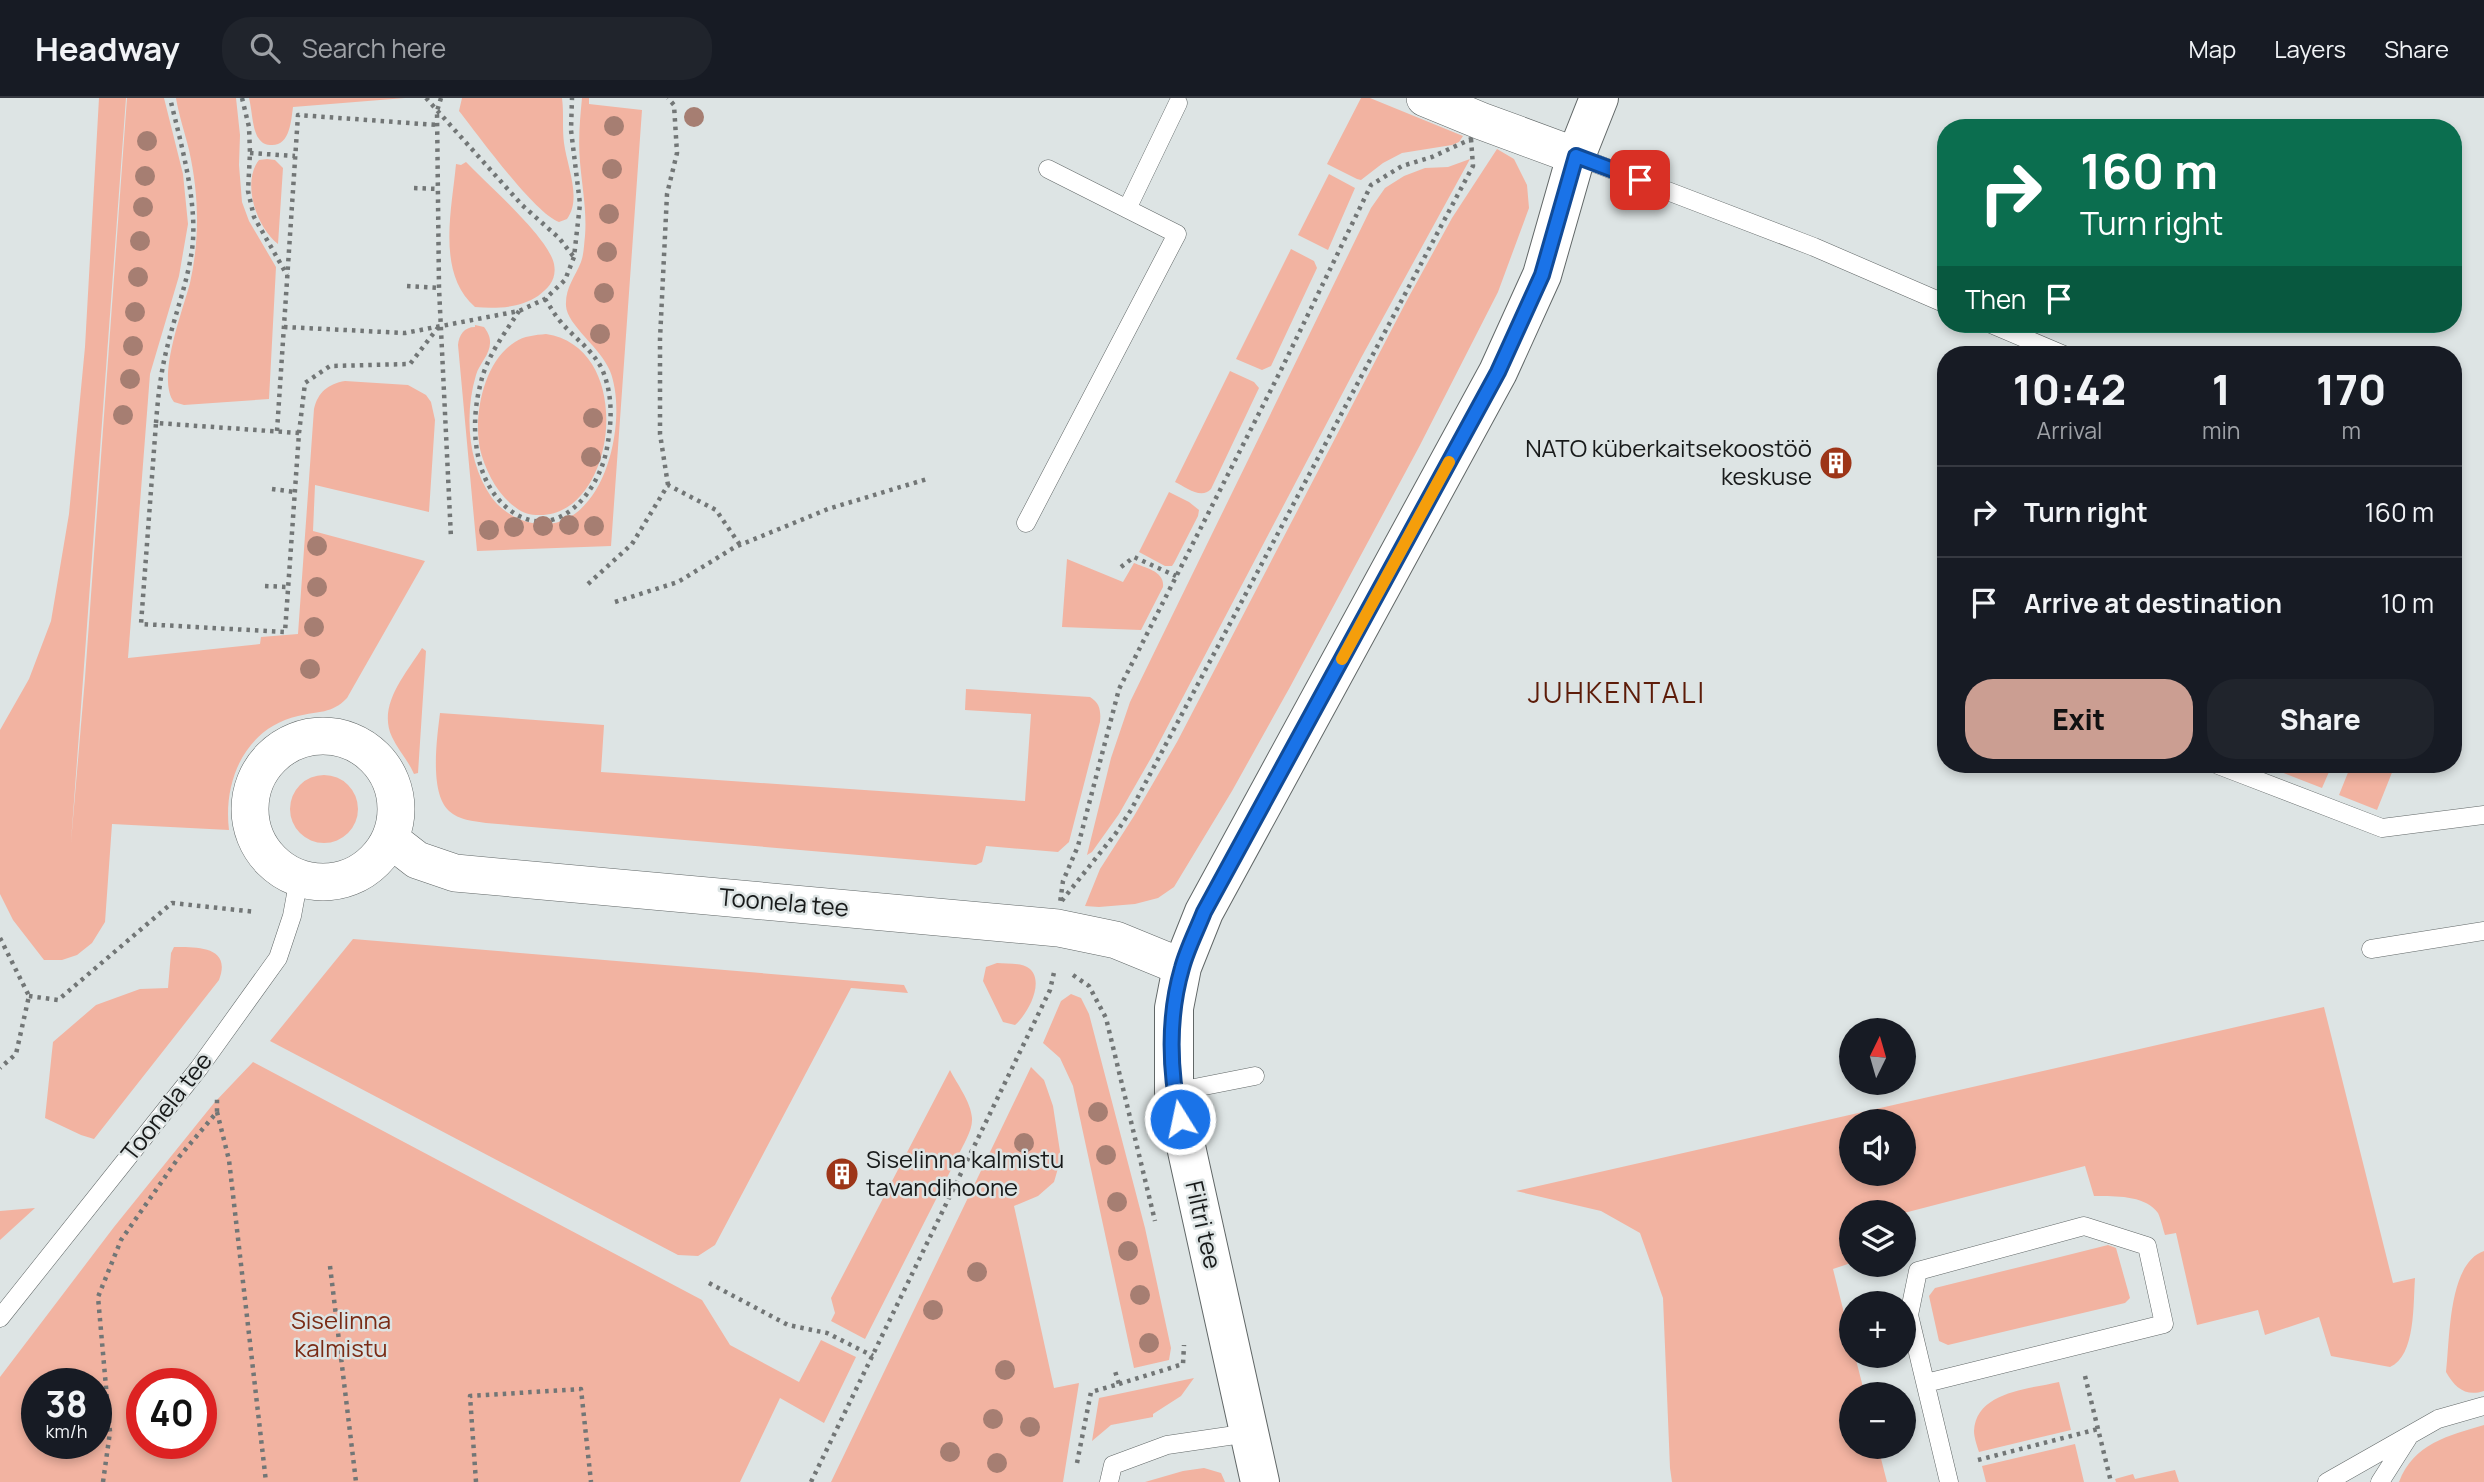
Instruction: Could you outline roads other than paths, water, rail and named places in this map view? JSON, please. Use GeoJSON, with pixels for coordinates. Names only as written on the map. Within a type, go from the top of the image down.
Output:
{"type":"FeatureCollection","features":[{"type":"Feature","properties":{"kind":"street"},"geometry":{"type":"LineString","coordinates":[[1425,98],[1576,156]]}},
{"type":"Feature","properties":{"kind":"street","name":"Filtri tee"},"geometry":{"type":"LineString","coordinates":[[1260,1482],[1174,1092],[1174,1008],[1182,967],[1204,912],[1498,372],[1542,275],[1576,156],[1599,98]]}},
{"type":"Feature","properties":{"kind":"street"},"geometry":{"type":"LineString","coordinates":[[317,735],[340,737],[360,745],[377,759],[389,777],[395,797],[396,819],[390,839],[380,855],[367,867],[352,876],[335,881],[317,882],[299,878],[279,868],[263,852],[253,833],[249,810],[252,788],[261,768],[276,752],[295,740],[317,735]]}},
{"type":"Feature","properties":{"kind":"street","name":"Toonela tee"},"geometry":{"type":"LineString","coordinates":[[390,839],[417,860],[455,873],[1058,928],[1116,940],[1182,967]]}},
{"type":"Feature","properties":{"kind":"lane"},"geometry":{"type":"LineString","coordinates":[[1127,209],[1178,103]]}},
{"type":"Feature","properties":{"kind":"lane"},"geometry":{"type":"LineString","coordinates":[[1576,156],[1814,247],[1937,300]]}},
{"type":"Feature","properties":{"kind":"lane"},"geometry":{"type":"LineString","coordinates":[[1026,523],[1177,234],[1048,169]]}},
{"type":"Feature","properties":{"kind":"lane"},"geometry":{"type":"LineString","coordinates":[[2012,333],[2043,346]]}},
{"type":"Feature","properties":{"kind":"lane"},"geometry":{"type":"LineString","coordinates":[[2239,773],[2382,828],[2484,815]]}},
{"type":"Feature","properties":{"kind":"lane","name":"Toonela tee"},"geometry":{"type":"LineString","coordinates":[[0,1318],[199,1069],[278,958],[292,916],[299,878]]}},
{"type":"Feature","properties":{"kind":"lane"},"geometry":{"type":"LineString","coordinates":[[2371,949],[2484,931]]}},
{"type":"Feature","properties":{"kind":"lane"},"geometry":{"type":"LineString","coordinates":[[1174,1092],[1255,1076]]}},
{"type":"Feature","properties":{"kind":"lane"},"geometry":{"type":"LineString","coordinates":[[1926,1383],[2164,1324],[2147,1246],[2084,1226],[1918,1271],[1909,1315],[1949,1482]]}},
{"type":"Feature","properties":{"kind":"lane"},"geometry":{"type":"LineString","coordinates":[[2327,1482],[2438,1419],[2484,1406]]}},
{"type":"Feature","properties":{"kind":"lane"},"geometry":{"type":"LineString","coordinates":[[1109,1482],[1113,1465],[1167,1445],[1249,1433]]}},
{"type":"Feature","properties":{"kind":"lane"},"geometry":{"type":"LineString","coordinates":[[2380,1482],[2409,1436]]}},
{"type":"Feature","properties":{"kind":"place","name":"NATO küberkaitsekoostöö keskuse"},"geometry":{"type":"Point","coordinates":[1836,463]}},
{"type":"Feature","properties":{"kind":"place","name":"Siselinna kalmistu tavandihoone"},"geometry":{"type":"Point","coordinates":[842,1174]}},
{"type":"Feature","properties":{"kind":"district","name":"JUHKENTALI"},"geometry":{"type":"Point","coordinates":[1617,693]}},
{"type":"Feature","properties":{"kind":"park label","name":"Siselinna kalmistu"},"geometry":{"type":"Point","coordinates":[341,1335]}}]}
